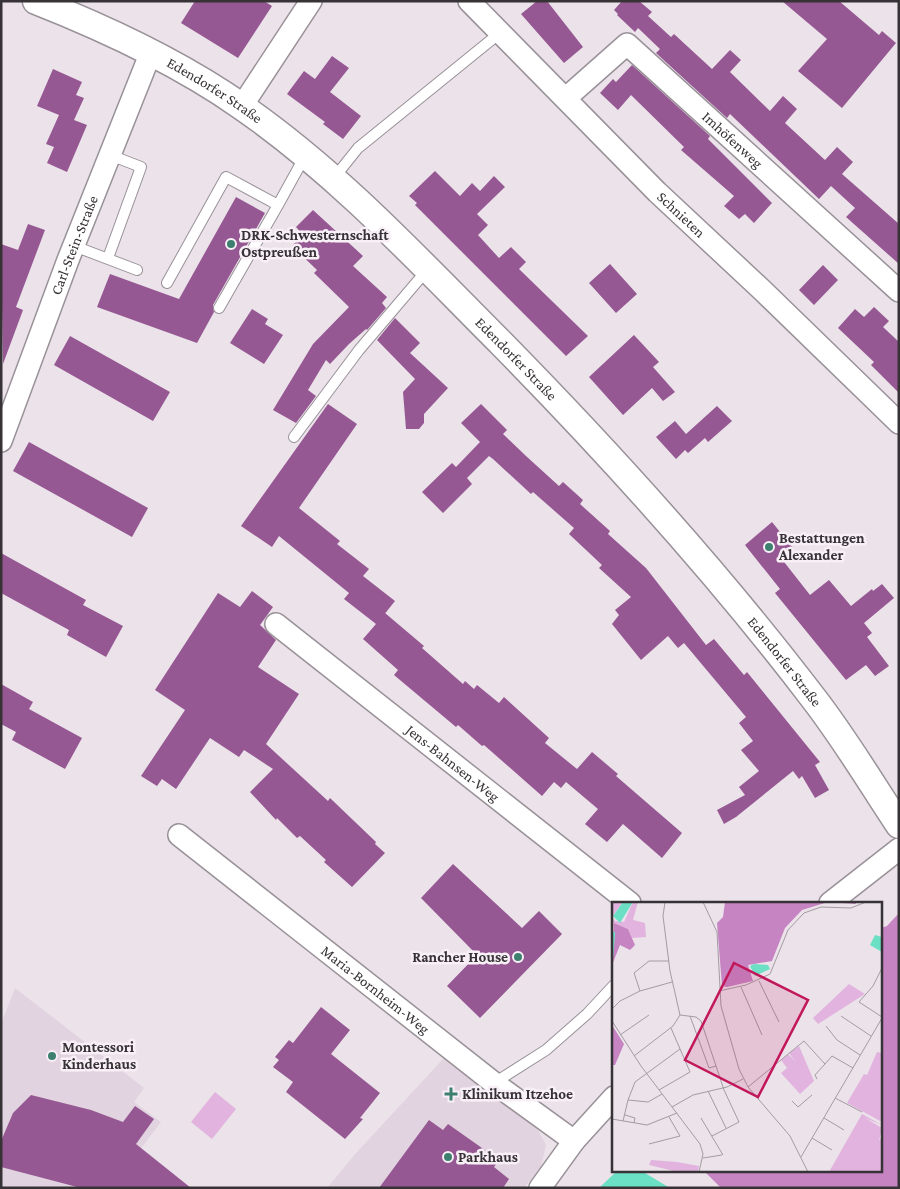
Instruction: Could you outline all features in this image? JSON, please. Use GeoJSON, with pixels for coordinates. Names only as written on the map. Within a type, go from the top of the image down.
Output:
{"type":"FeatureCollection","features":[{"type":"Feature","properties":{"kind":"street","name":"Edendorfer Straße"},"geometry":{"type":"LineString","coordinates":[[36,1],[151,52],[209,84],[242,106],[334,178],[582,425],[668,521],[814,700],[899,825]]}},
{"type":"Feature","properties":{"kind":"street"},"geometry":{"type":"LineString","coordinates":[[242,106],[311,1]]}},
{"type":"Feature","properties":{"kind":"street","name":"Schnieten"},"geometry":{"type":"LineString","coordinates":[[469,1],[657,192],[761,288],[899,423]]}},
{"type":"Feature","properties":{"kind":"street","name":"Imhöfenweg"},"geometry":{"type":"LineString","coordinates":[[566,98],[627,44],[899,291]]}},
{"type":"Feature","properties":{"kind":"street","name":"Carl-Stein-Straße"},"geometry":{"type":"LineString","coordinates":[[1,440],[74,246],[151,52]]}},
{"type":"Feature","properties":{"kind":"street","name":"Jens-Bahnsen-Weg"},"geometry":{"type":"LineString","coordinates":[[276,624],[629,902]]}},
{"type":"Feature","properties":{"kind":"street","name":"Maria-Bornheim-Weg"},"geometry":{"type":"LineString","coordinates":[[179,835],[494,1083],[574,1141]]}},
{"type":"Feature","properties":{"kind":"street"},"geometry":{"type":"LineString","coordinates":[[831,902],[899,849]]}},
{"type":"Feature","properties":{"kind":"street"},"geometry":{"type":"LineString","coordinates":[[540,1188],[574,1141],[612,1099]]}},
{"type":"Feature","properties":{"kind":"lane"},"geometry":{"type":"LineString","coordinates":[[334,178],[358,148],[501,32]]}},
{"type":"Feature","properties":{"kind":"lane"},"geometry":{"type":"LineString","coordinates":[[108,258],[141,167],[110,155]]}},
{"type":"Feature","properties":{"kind":"lane"},"geometry":{"type":"LineString","coordinates":[[219,308],[306,155]]}},
{"type":"Feature","properties":{"kind":"lane"},"geometry":{"type":"LineString","coordinates":[[167,283],[226,177],[278,205]]}},
{"type":"Feature","properties":{"kind":"lane"},"geometry":{"type":"LineString","coordinates":[[74,246],[137,270]]}},
{"type":"Feature","properties":{"kind":"lane"},"geometry":{"type":"LineString","coordinates":[[294,437],[359,350],[427,270]]}},
{"type":"Feature","properties":{"kind":"lane"},"geometry":{"type":"LineString","coordinates":[[494,1083],[546,1050],[587,1014],[612,987]]}},
{"type":"Feature","properties":{"kind":"shaded area"},"geometry":{"type":"Polygon","coordinates":[[[899,913],[899,1188],[721,1188],[705,1172],[882,1172],[882,928],[887,926],[899,913]]]}},
{"type":"Feature","properties":{"kind":"shaded area","name":"Montessori Kinderhaus"},"geometry":{"type":"Polygon","coordinates":[[[15,988],[144,1088],[134,1102],[161,1122],[111,1188],[1,1188],[1,1024],[15,988]]]}},
{"type":"Feature","properties":{"kind":"shaded area","name":"Klinikum Itzehoe"},"geometry":{"type":"Polygon","coordinates":[[[444,1058],[538,1130],[546,1145],[541,1166],[524,1188],[327,1188],[357,1152],[444,1058]]]}},
{"type":"Feature","properties":{"kind":"shaded area"},"geometry":{"type":"Polygon","coordinates":[[[215,1092],[236,1109],[212,1139],[191,1122],[215,1092]]]}},
{"type":"Feature","properties":{"kind":"shaded area"},"geometry":{"type":"Polygon","coordinates":[[[616,1172],[643,1172],[670,1188],[599,1188],[616,1172]]]}},
{"type":"Feature","properties":{"kind":"building"},"geometry":{"type":"Polygon","coordinates":[[[195,1],[264,1],[272,6],[238,58],[181,23],[195,1]]]}},
{"type":"Feature","properties":{"kind":"building"},"geometry":{"type":"Polygon","coordinates":[[[537,1],[547,1],[583,47],[564,63],[521,14],[537,1]]]}},
{"type":"Feature","properties":{"kind":"building"},"geometry":{"type":"Polygon","coordinates":[[[622,1],[639,1],[652,12],[648,16],[671,37],[674,34],[712,69],[730,50],[741,60],[730,72],[770,111],[783,96],[797,109],[785,123],[825,160],[837,147],[853,162],[842,174],[899,224],[899,264],[846,217],[855,208],[831,186],[819,199],[730,114],[727,118],[656,53],[660,49],[638,28],[635,32],[617,15],[614,10],[622,1]]]}},
{"type":"Feature","properties":{"kind":"building"},"geometry":{"type":"Polygon","coordinates":[[[782,1],[839,1],[879,35],[882,31],[896,43],[842,108],[798,71],[827,39],[782,1]]]}},
{"type":"Feature","properties":{"kind":"building"},"geometry":{"type":"Polygon","coordinates":[[[332,56],[349,68],[330,92],[361,116],[343,139],[323,124],[325,122],[287,94],[304,71],[315,79],[332,56]]]}},
{"type":"Feature","properties":{"kind":"building"},"geometry":{"type":"Polygon","coordinates":[[[632,65],[710,136],[708,139],[772,203],[754,223],[745,214],[739,219],[724,206],[734,196],[681,150],[684,147],[631,95],[618,110],[600,93],[613,79],[616,82],[632,65]]]}},
{"type":"Feature","properties":{"kind":"building"},"geometry":{"type":"Polygon","coordinates":[[[53,69],[82,82],[76,95],[84,98],[74,120],[87,125],[67,172],[47,163],[54,147],[46,144],[59,115],[37,106],[53,69]]]}},
{"type":"Feature","properties":{"kind":"building"},"geometry":{"type":"Polygon","coordinates":[[[435,171],[460,196],[472,183],[480,191],[494,176],[505,187],[477,214],[488,225],[478,235],[499,258],[511,247],[526,262],[519,269],[588,336],[566,356],[415,205],[417,203],[409,196],[435,171]]]}},
{"type":"Feature","properties":{"kind":"building","name":"DRK-Schwesternschaft Ostpreußen"},"geometry":{"type":"Polygon","coordinates":[[[236,197],[265,213],[213,305],[214,312],[197,343],[97,307],[110,274],[179,299],[236,197]]]}},
{"type":"Feature","properties":{"kind":"building"},"geometry":{"type":"Polygon","coordinates":[[[313,210],[363,256],[353,266],[387,297],[382,303],[386,308],[367,330],[349,344],[330,364],[326,360],[308,390],[316,396],[296,423],[273,410],[313,344],[349,307],[314,273],[317,270],[292,246],[303,235],[296,227],[313,210]]]}},
{"type":"Feature","properties":{"kind":"building"},"geometry":{"type":"Polygon","coordinates":[[[28,224],[45,230],[16,307],[23,310],[3,364],[1,244],[18,250],[28,224]]]}},
{"type":"Feature","properties":{"kind":"building"},"geometry":{"type":"Polygon","coordinates":[[[610,264],[637,294],[616,313],[589,283],[610,264]]]}},
{"type":"Feature","properties":{"kind":"building"},"geometry":{"type":"Polygon","coordinates":[[[823,265],[838,280],[814,305],[799,290],[823,265]]]}},
{"type":"Feature","properties":{"kind":"building"},"geometry":{"type":"Polygon","coordinates":[[[874,307],[889,321],[883,327],[899,342],[899,393],[871,365],[874,362],[838,328],[855,309],[864,317],[874,307]]]}},
{"type":"Feature","properties":{"kind":"building"},"geometry":{"type":"Polygon","coordinates":[[[252,309],[268,319],[265,324],[283,335],[264,364],[230,343],[252,309]]]}},
{"type":"Feature","properties":{"kind":"building"},"geometry":{"type":"Polygon","coordinates":[[[395,318],[420,343],[410,353],[448,388],[424,414],[424,423],[419,429],[406,429],[403,392],[415,379],[377,340],[395,318]]]}},
{"type":"Feature","properties":{"kind":"building"},"geometry":{"type":"Polygon","coordinates":[[[634,335],[659,362],[653,367],[675,392],[663,401],[652,388],[623,415],[589,377],[634,335]]]}},
{"type":"Feature","properties":{"kind":"building"},"geometry":{"type":"Polygon","coordinates":[[[70,336],[170,392],[153,421],[54,365],[70,336]]]}},
{"type":"Feature","properties":{"kind":"building"},"geometry":{"type":"Polygon","coordinates":[[[328,404],[357,424],[299,508],[340,541],[337,544],[369,569],[363,576],[395,601],[385,613],[424,646],[422,648],[463,684],[465,681],[474,689],[477,685],[499,703],[504,697],[549,738],[545,743],[577,769],[592,752],[618,774],[616,776],[682,833],[662,858],[623,824],[607,842],[585,824],[598,809],[566,782],[561,788],[554,782],[542,796],[484,745],[482,746],[458,725],[456,727],[394,675],[398,670],[363,639],[376,624],[344,599],[349,593],[279,536],[272,547],[241,526],[328,404]]]}},
{"type":"Feature","properties":{"kind":"building"},"geometry":{"type":"Polygon","coordinates":[[[481,404],[507,430],[503,434],[526,456],[559,486],[563,482],[583,500],[580,504],[610,531],[608,534],[646,568],[706,645],[714,639],[744,675],[747,672],[820,762],[815,765],[829,790],[815,798],[802,776],[799,779],[793,771],[736,817],[724,824],[717,810],[745,795],[739,787],[759,771],[741,750],[753,741],[739,723],[746,717],[684,643],[678,648],[668,636],[641,660],[612,624],[619,615],[615,610],[631,597],[599,568],[602,565],[569,534],[574,528],[533,492],[531,494],[489,456],[467,478],[472,484],[443,513],[422,492],[452,463],[456,467],[480,442],[461,423],[481,404]]]}},
{"type":"Feature","properties":{"kind":"building"},"geometry":{"type":"Polygon","coordinates":[[[717,406],[732,421],[708,442],[705,438],[688,453],[685,450],[676,459],[656,437],[675,421],[686,434],[717,406]]]}},
{"type":"Feature","properties":{"kind":"building"},"geometry":{"type":"Polygon","coordinates":[[[29,442],[148,508],[132,537],[13,471],[29,442]]]}},
{"type":"Feature","properties":{"kind":"building"},"geometry":{"type":"Polygon","coordinates":[[[772,522],[793,548],[781,558],[810,595],[829,580],[851,606],[872,589],[873,591],[882,584],[894,598],[864,623],[872,633],[867,637],[889,666],[875,676],[866,665],[846,680],[775,593],[780,589],[745,545],[772,522]]]}},
{"type":"Feature","properties":{"kind":"building"},"geometry":{"type":"Polygon","coordinates":[[[1,553],[86,600],[83,605],[123,626],[106,657],[67,635],[69,630],[1,593],[1,553]]]}},
{"type":"Feature","properties":{"kind":"building"},"geometry":{"type":"Polygon","coordinates":[[[252,591],[273,607],[260,625],[276,640],[258,667],[299,694],[266,744],[328,801],[330,798],[385,853],[352,887],[324,862],[326,860],[300,836],[297,838],[277,818],[276,820],[250,792],[273,769],[244,750],[239,757],[210,738],[176,789],[162,779],[157,786],[141,776],[185,710],[155,690],[218,593],[240,607],[252,591]]]}},
{"type":"Feature","properties":{"kind":"building"},"geometry":{"type":"Polygon","coordinates":[[[1,684],[33,702],[29,709],[82,738],[65,769],[12,740],[16,732],[1,724],[1,684]]]}},
{"type":"Feature","properties":{"kind":"building"},"geometry":{"type":"Polygon","coordinates":[[[453,864],[522,928],[539,911],[562,934],[480,1018],[447,986],[477,955],[421,898],[453,864]]]}},
{"type":"Feature","properties":{"kind":"building"},"geometry":{"type":"Polygon","coordinates":[[[321,1007],[350,1030],[331,1054],[380,1093],[360,1118],[363,1119],[345,1139],[286,1092],[293,1082],[273,1067],[279,1060],[275,1057],[289,1040],[293,1043],[321,1007]]]}},
{"type":"Feature","properties":{"kind":"building"},"geometry":{"type":"Polygon","coordinates":[[[31,1095],[91,1110],[123,1122],[135,1106],[154,1119],[136,1144],[191,1188],[81,1188],[1,1167],[1,1141],[13,1113],[31,1095]]]}},
{"type":"Feature","properties":{"kind":"building","name":"Parkhaus"},"geometry":{"type":"Polygon","coordinates":[[[429,1120],[443,1130],[448,1124],[499,1160],[494,1167],[509,1179],[503,1188],[379,1188],[429,1120]]]}},
{"type":"Feature","properties":{"kind":"place","name":"DRK-Schwesternschaft Ostpreußen"},"geometry":{"type":"Point","coordinates":[231,244]}},
{"type":"Feature","properties":{"kind":"place","name":"Bestattungen Alexander"},"geometry":{"type":"Point","coordinates":[769,547]}},
{"type":"Feature","properties":{"kind":"place","name":"Rancher House"},"geometry":{"type":"Point","coordinates":[518,957]}},
{"type":"Feature","properties":{"kind":"place","name":"Montessori Kinderhaus"},"geometry":{"type":"Point","coordinates":[52,1056]}},
{"type":"Feature","properties":{"kind":"place","name":"Klinikum Itzehoe"},"geometry":{"type":"Point","coordinates":[451,1094]}},
{"type":"Feature","properties":{"kind":"place","name":"Parkhaus"},"geometry":{"type":"Point","coordinates":[448,1157]}}]}
